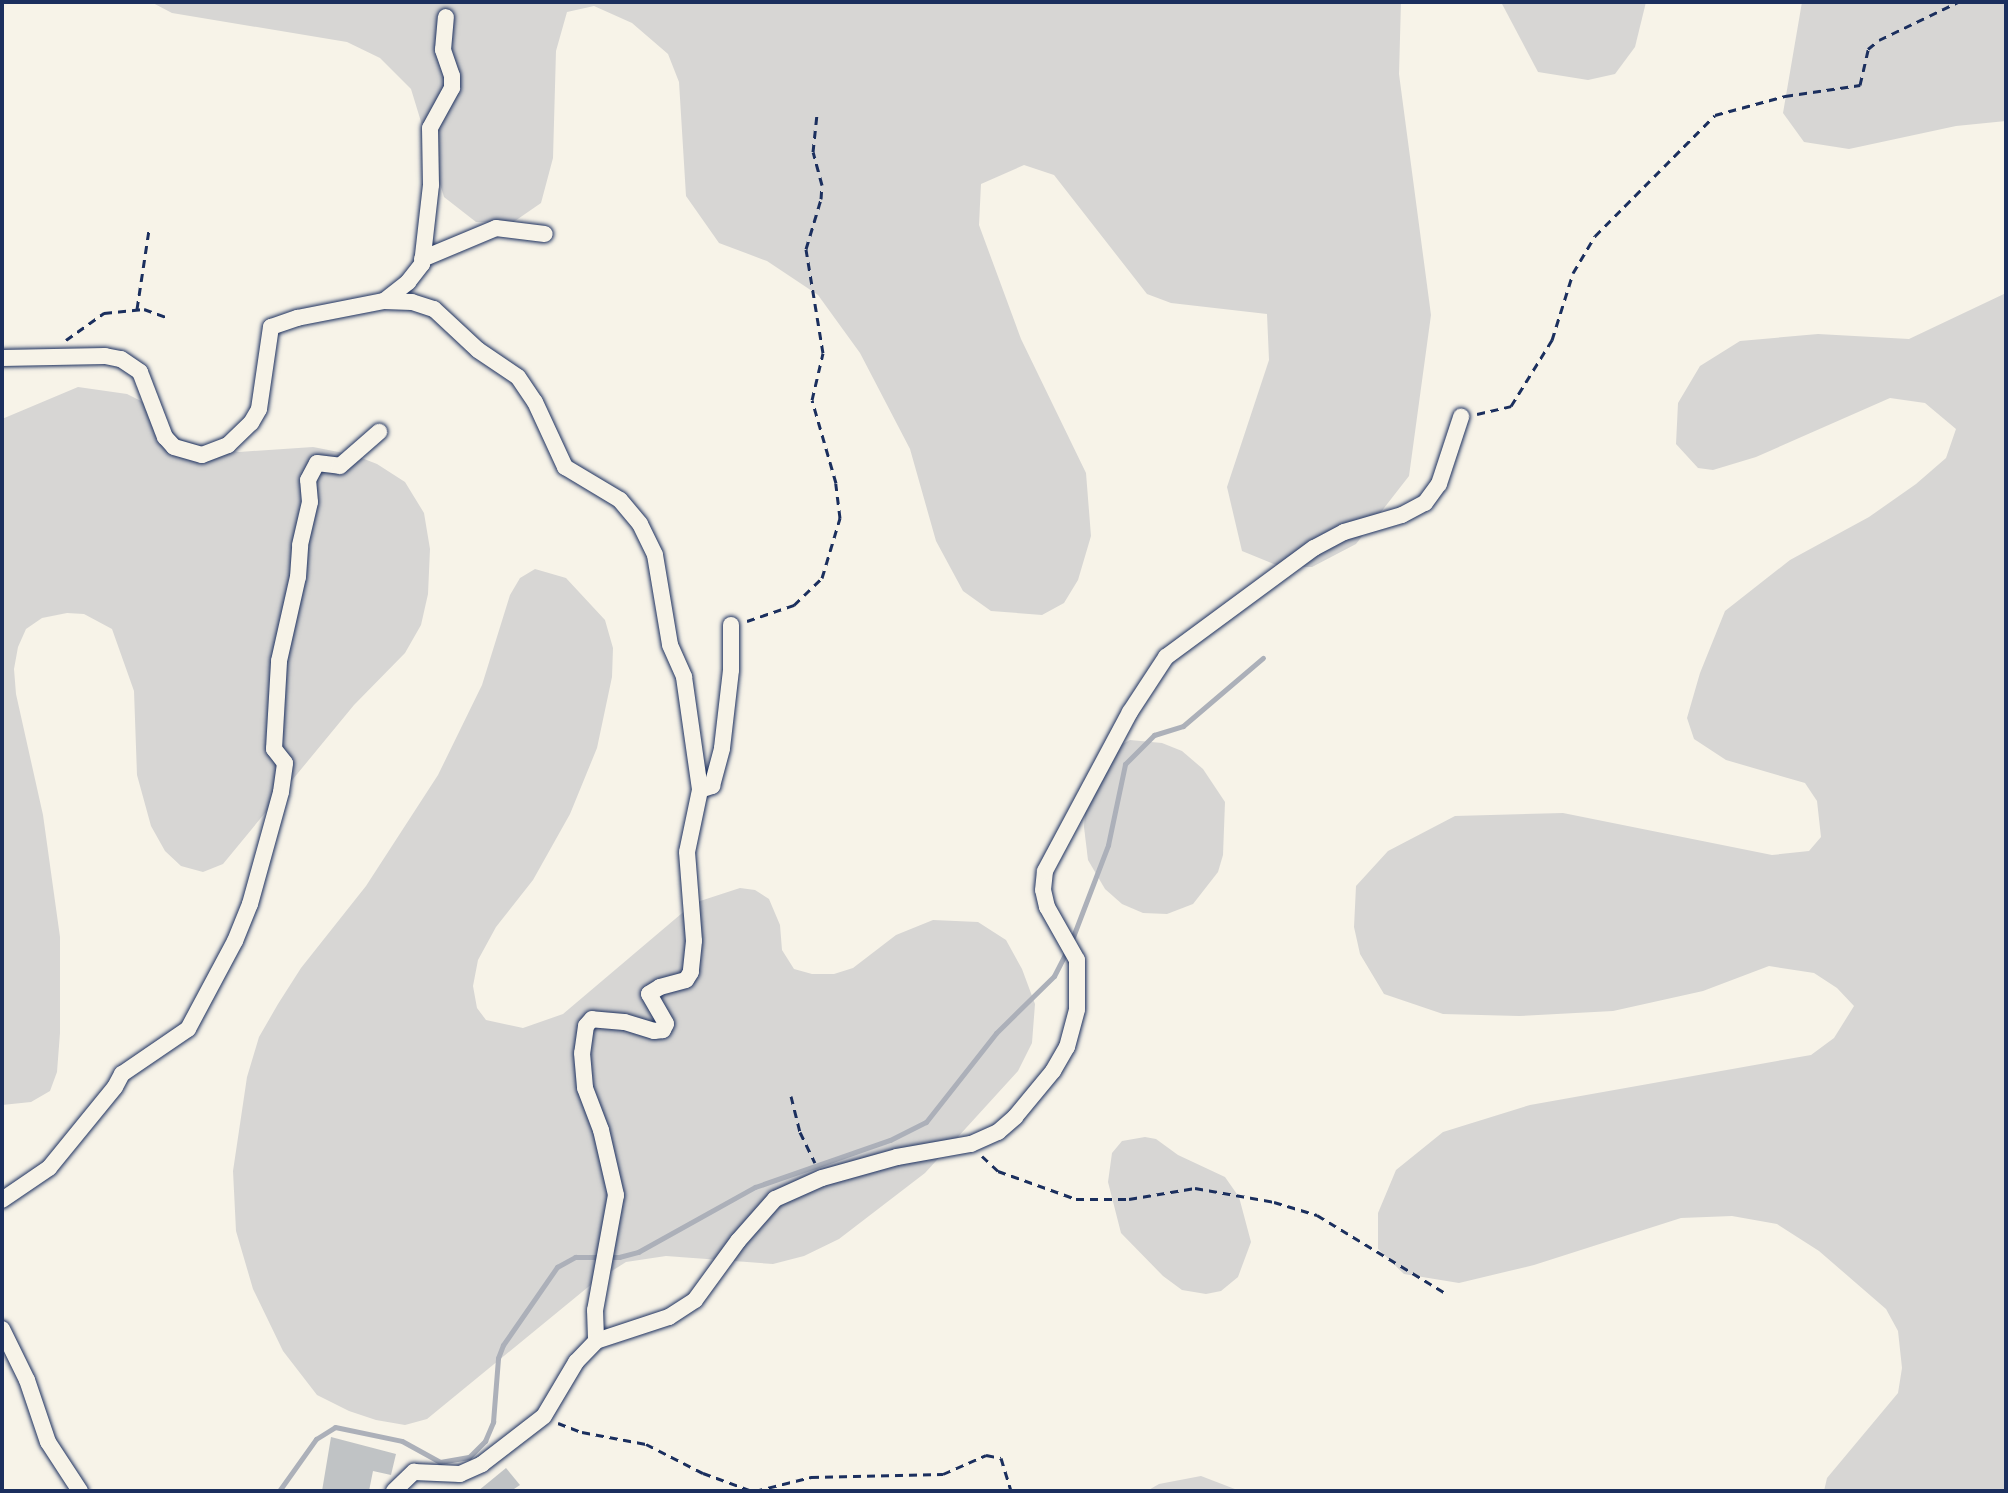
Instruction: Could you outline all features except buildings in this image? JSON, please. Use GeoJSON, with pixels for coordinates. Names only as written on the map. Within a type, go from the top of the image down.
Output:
{"type":"FeatureCollection","features":[{"type":"Feature","properties":{"kind":"street"},"geometry":{"type":"LineString","coordinates":[[384,301],[417,272],[422,259],[431,185],[430,128],[452,88],[452,76],[443,50],[446,17]]}},
{"type":"Feature","properties":{"kind":"street"},"geometry":{"type":"LineString","coordinates":[[422,259],[496,228],[545,234]]}},
{"type":"Feature","properties":{"kind":"street"},"geometry":{"type":"LineString","coordinates":[[2,358],[105,356],[131,363],[148,384],[165,437],[174,447],[202,455],[228,445],[251,423],[259,409],[271,327],[297,318],[384,301],[412,302],[434,309],[478,350],[518,377],[535,402],[565,467],[609,491],[640,524],[655,555],[670,645],[684,677],[700,790],[687,852],[694,941],[691,972],[686,980],[660,987],[649,994],[665,1027],[654,1031],[624,1022],[592,1019],[586,1026],[582,1053],[585,1088],[601,1130],[616,1195],[596,1298],[596,1341]]}},
{"type":"Feature","properties":{"kind":"street"},"geometry":{"type":"LineString","coordinates":[[394,1491],[414,1472],[451,1474],[472,1470],[544,1416],[576,1362],[596,1341],[669,1317],[685,1308],[718,1272],[762,1211],[792,1190],[897,1157],[971,1144],[998,1132],[1015,1117],[1053,1071],[1073,1027],[1079,987],[1077,960],[1047,907],[1043,890],[1045,871],[1130,712],[1166,657],[1314,548],[1344,532],[1402,515],[1425,503],[1439,484],[1461,417]]}},
{"type":"Feature","properties":{"kind":"street"},"geometry":{"type":"LineString","coordinates":[[2,1200],[49,1168],[115,1087],[122,1074],[188,1029],[235,941],[250,904],[281,792],[285,763],[274,749],[279,661],[298,577],[300,545],[310,502],[308,480],[317,463],[340,466],[379,432]]}},
{"type":"Feature","properties":{"kind":"street"},"geometry":{"type":"LineString","coordinates":[[700,790],[712,786],[722,748],[731,670],[731,625]]}},
{"type":"Feature","properties":{"kind":"street"},"geometry":{"type":"LineString","coordinates":[[2,1329],[27,1380],[48,1442],[80,1491]]}},
{"type":"Feature","properties":{"kind":"path"},"geometry":{"type":"LineString","coordinates":[[1461,417],[1511,406],[1552,340],[1573,273],[1595,236],[1715,115],[1785,96],[1860,85],[1868,49],[1879,40],[1958,2]]}},
{"type":"Feature","properties":{"kind":"path"},"geometry":{"type":"LineString","coordinates":[[731,625],[794,605],[806,596],[822,578],[837,536],[840,518],[836,483],[812,400],[823,353],[806,249],[821,199],[822,185],[813,152],[817,116]]}},
{"type":"Feature","properties":{"kind":"path"},"geometry":{"type":"LineString","coordinates":[[137,309],[142,294],[149,230]]}},
{"type":"Feature","properties":{"kind":"path"},"geometry":{"type":"LineString","coordinates":[[54,356],[67,338],[104,313],[137,309],[166,317]]}},
{"type":"Feature","properties":{"kind":"path"},"geometry":{"type":"LineString","coordinates":[[791,1096],[800,1132],[811,1155]]}},
{"type":"Feature","properties":{"kind":"path"},"geometry":{"type":"LineString","coordinates":[[971,1144],[998,1171],[1076,1199],[1129,1199],[1195,1188],[1274,1202],[1317,1215],[1447,1294]]}},
{"type":"Feature","properties":{"kind":"path"},"geometry":{"type":"LineString","coordinates":[[544,1416],[582,1432],[646,1444],[724,1482],[754,1491],[811,1477],[943,1474],[986,1455],[1001,1458],[1011,1491]]}},
{"type":"Feature","properties":{"kind":"shaded area"},"geometry":{"type":"Polygon","coordinates":[[[151,2],[1401,2],[1399,74],[1431,315],[1409,476],[1356,544],[1312,567],[1281,567],[1242,551],[1227,487],[1269,360],[1267,314],[1171,303],[1147,294],[1054,175],[1024,165],[981,184],[979,225],[1021,339],[1086,473],[1091,536],[1078,580],[1064,603],[1042,615],[991,611],[963,591],[936,541],[910,449],[860,353],[818,295],[767,261],[719,243],[686,196],[679,82],[668,54],[632,23],[594,6],[567,12],[556,51],[553,158],[541,203],[512,223],[476,222],[444,197],[411,89],[380,58],[347,42],[172,13],[151,2]]]}},
{"type":"Feature","properties":{"kind":"shaded area"},"geometry":{"type":"Polygon","coordinates":[[[1501,2],[1646,2],[1635,47],[1615,74],[1588,80],[1538,72],[1501,2]]]}},
{"type":"Feature","properties":{"kind":"shaded area"},"geometry":{"type":"Polygon","coordinates":[[[1802,2],[2006,2],[2006,121],[1956,126],[1849,149],[1804,142],[1783,113],[1802,2]]]}},
{"type":"Feature","properties":{"kind":"shaded area"},"geometry":{"type":"Polygon","coordinates":[[[2006,293],[2006,1491],[1824,1491],[1827,1478],[1898,1393],[1902,1368],[1898,1331],[1886,1309],[1819,1251],[1777,1224],[1732,1216],[1681,1218],[1534,1265],[1459,1283],[1404,1274],[1378,1249],[1378,1213],[1396,1170],[1443,1132],[1530,1105],[1811,1055],[1834,1038],[1854,1006],[1837,988],[1814,973],[1769,966],[1703,991],[1613,1011],[1519,1016],[1443,1014],[1384,994],[1360,954],[1354,927],[1356,886],[1388,851],[1455,816],[1563,813],[1772,855],[1809,851],[1821,837],[1817,801],[1805,783],[1726,760],[1694,739],[1687,718],[1700,673],[1725,611],[1790,560],[1869,517],[1916,484],[1946,458],[1956,429],[1925,403],[1890,398],[1756,457],[1713,470],[1698,468],[1676,444],[1678,403],[1700,366],[1740,341],[1818,334],[1909,339],[2006,293]]]}},
{"type":"Feature","properties":{"kind":"shaded area"},"geometry":{"type":"Polygon","coordinates":[[[78,387],[127,394],[141,401],[180,439],[203,446],[239,452],[313,447],[354,455],[377,464],[405,482],[424,513],[430,549],[428,594],[421,625],[405,653],[354,705],[223,864],[203,872],[181,866],[165,851],[151,826],[137,775],[134,691],[112,629],[84,614],[67,613],[42,618],[26,629],[18,647],[14,669],[16,694],[43,815],[60,937],[60,1033],[57,1072],[50,1091],[31,1102],[2,1105],[2,419],[78,387]]]}},
{"type":"Feature","properties":{"kind":"shaded area"},"geometry":{"type":"Polygon","coordinates":[[[535,569],[566,578],[605,620],[613,648],[612,677],[597,748],[570,814],[533,880],[496,927],[478,960],[473,986],[477,1008],[486,1020],[523,1028],[563,1014],[694,903],[740,888],[755,890],[769,899],[780,925],[782,950],[794,969],[812,974],[834,974],[853,968],[896,935],[933,920],[978,922],[1006,940],[1022,969],[1035,1004],[1032,1043],[1018,1071],[925,1173],[839,1239],[804,1256],[773,1264],[666,1256],[626,1262],[593,1283],[427,1419],[405,1425],[349,1411],[317,1395],[283,1351],[253,1289],[236,1231],[233,1171],[247,1077],[259,1037],[278,1004],[301,968],[366,886],[438,775],[482,685],[510,595],[520,578],[535,569]]]}},
{"type":"Feature","properties":{"kind":"shaded area"},"geometry":{"type":"Polygon","coordinates":[[[1130,740],[1162,743],[1182,751],[1203,769],[1225,802],[1223,855],[1218,872],[1193,904],[1167,914],[1143,913],[1122,904],[1105,889],[1088,860],[1084,827],[1086,798],[1109,751],[1130,740]]]}},
{"type":"Feature","properties":{"kind":"shaded area"},"geometry":{"type":"Polygon","coordinates":[[[1145,1137],[1156,1139],[1178,1155],[1225,1177],[1239,1197],[1251,1242],[1238,1277],[1221,1291],[1206,1294],[1182,1290],[1163,1276],[1121,1233],[1108,1182],[1112,1153],[1122,1141],[1145,1137]]]}},
{"type":"Feature","properties":{"kind":"shaded area"},"geometry":{"type":"Polygon","coordinates":[[[1201,1476],[1240,1491],[1147,1491],[1159,1484],[1201,1476]]]}},
{"type":"Feature","properties":{"kind":"waterway"},"geometry":{"type":"LineString","coordinates":[[1071,942],[1108,845],[1125,764],[1154,735],[1183,726],[1263,658]]}},
{"type":"Feature","properties":{"kind":"waterway"},"geometry":{"type":"LineString","coordinates":[[279,1491],[316,1439],[335,1427],[402,1441],[440,1462],[469,1457],[485,1441],[493,1422],[498,1358],[503,1345],[557,1267],[575,1257],[619,1257],[638,1252],[755,1187],[890,1140],[926,1122],[996,1033],[1054,976],[1067,951]]}}]}
